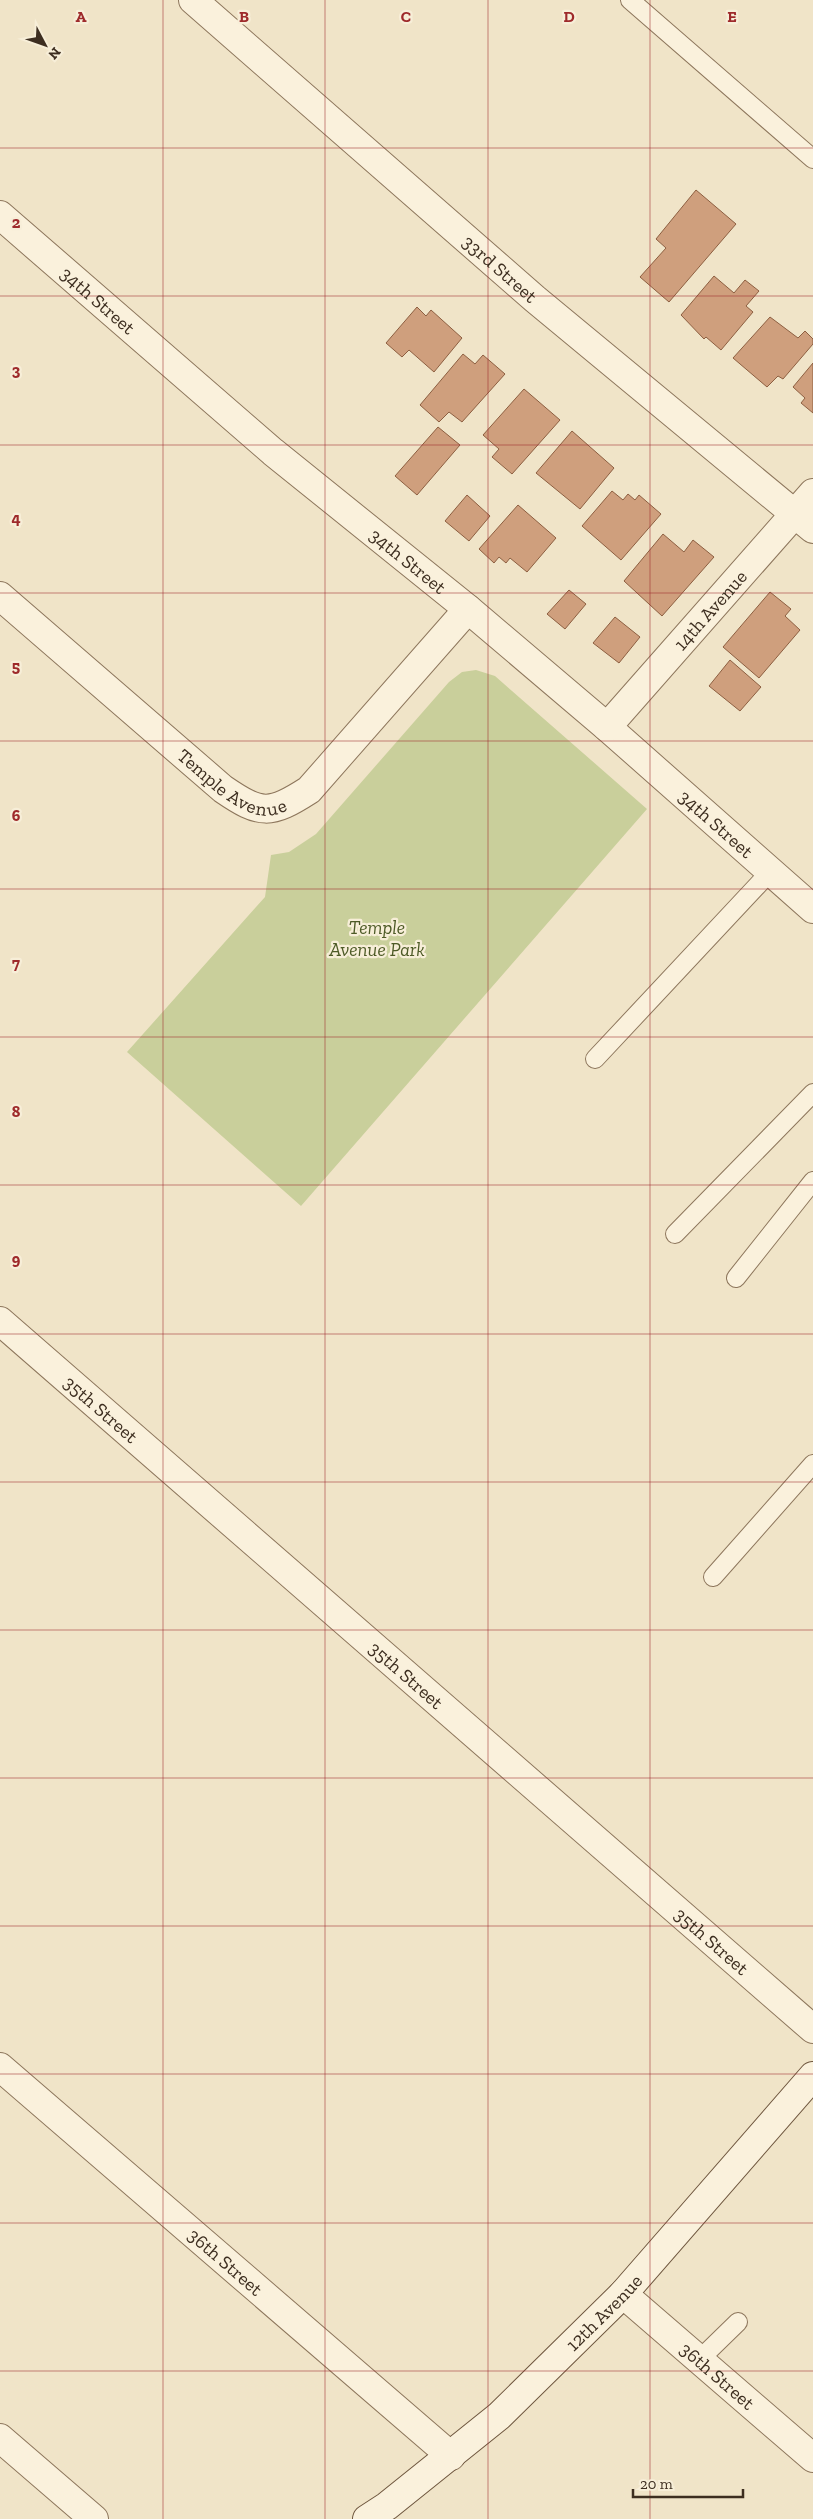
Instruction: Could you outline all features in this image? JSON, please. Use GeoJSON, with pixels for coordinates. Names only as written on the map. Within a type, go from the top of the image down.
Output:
{"type":"FeatureCollection","features":[{"type":"Feature","properties":{"kind":"street","name":"33rd Street"},"geometry":{"type":"LineString","coordinates":[[193,0],[535,299],[804,521]]}},
{"type":"Feature","properties":{"kind":"street","name":"34th Street"},"geometry":{"type":"LineString","coordinates":[[0,215],[273,452],[468,609],[607,727],[813,909]]}},
{"type":"Feature","properties":{"kind":"street","name":"14th Avenue"},"geometry":{"type":"LineString","coordinates":[[607,727],[804,521],[813,493]]}},
{"type":"Feature","properties":{"kind":"street","name":"Temple Avenue"},"geometry":{"type":"LineString","coordinates":[[0,596],[223,789],[242,802],[265,810],[286,804],[308,790],[468,609]]}},
{"type":"Feature","properties":{"kind":"street","name":"35th Street"},"geometry":{"type":"LineString","coordinates":[[0,1321],[813,2029]]}},
{"type":"Feature","properties":{"kind":"street","name":"36th Street"},"geometry":{"type":"LineString","coordinates":[[0,2067],[451,2456]]}},
{"type":"Feature","properties":{"kind":"street","name":"12th Avenue"},"geometry":{"type":"LineString","coordinates":[[366,2519],[387,2506],[499,2416],[623,2294],[813,2076]]}},
{"type":"Feature","properties":{"kind":"street","name":"36th Street"},"geometry":{"type":"LineString","coordinates":[[623,2294],[813,2458]]}},
{"type":"Feature","properties":{"kind":"street"},"geometry":{"type":"LineString","coordinates":[[0,2438],[94,2519]]}},
{"type":"Feature","properties":{"kind":"lane"},"geometry":{"type":"LineString","coordinates":[[630,0],[813,158]]}},
{"type":"Feature","properties":{"kind":"lane"},"geometry":{"type":"LineString","coordinates":[[595,1060],[770,872]]}},
{"type":"Feature","properties":{"kind":"lane"},"geometry":{"type":"LineString","coordinates":[[675,1234],[813,1093]]}},
{"type":"Feature","properties":{"kind":"lane"},"geometry":{"type":"LineString","coordinates":[[736,1278],[813,1181]]}},
{"type":"Feature","properties":{"kind":"lane"},"geometry":{"type":"LineString","coordinates":[[713,1577],[813,1464]]}},
{"type":"Feature","properties":{"kind":"lane"},"geometry":{"type":"LineString","coordinates":[[699,2360],[738,2322]]}},
{"type":"Feature","properties":{"kind":"green space","name":"Temple Avenue Park"},"geometry":{"type":"Polygon","coordinates":[[[476,670],[495,676],[647,809],[301,1206],[127,1052],[265,897],[271,855],[289,852],[316,834],[449,682],[462,672],[476,670]]]}},
{"type":"Feature","properties":{"kind":"building"},"geometry":{"type":"Polygon","coordinates":[[[696,190],[736,224],[669,302],[640,277],[666,248],[656,239],[696,190]]]}},
{"type":"Feature","properties":{"kind":"building"},"geometry":{"type":"Polygon","coordinates":[[[714,276],[734,293],[745,280],[759,291],[746,306],[753,312],[721,350],[706,337],[704,339],[681,315],[714,276]]]}},
{"type":"Feature","properties":{"kind":"building"},"geometry":{"type":"Polygon","coordinates":[[[417,307],[426,316],[431,310],[462,338],[434,372],[409,350],[402,357],[386,343],[417,307]]]}},
{"type":"Feature","properties":{"kind":"building"},"geometry":{"type":"Polygon","coordinates":[[[770,317],[798,338],[805,331],[813,339],[813,344],[783,379],[778,376],[767,387],[733,358],[770,317]]]}},
{"type":"Feature","properties":{"kind":"building"},"geometry":{"type":"Polygon","coordinates":[[[463,354],[475,364],[483,355],[505,374],[462,422],[449,412],[439,422],[420,405],[463,354]]]}},
{"type":"Feature","properties":{"kind":"building"},"geometry":{"type":"Polygon","coordinates":[[[813,363],[813,413],[801,403],[805,398],[793,387],[813,363]]]}},
{"type":"Feature","properties":{"kind":"building"},"geometry":{"type":"Polygon","coordinates":[[[524,389],[560,420],[512,474],[492,457],[499,449],[483,435],[524,389]]]}},
{"type":"Feature","properties":{"kind":"building"},"geometry":{"type":"Polygon","coordinates":[[[438,427],[460,445],[417,495],[395,476],[438,427]]]}},
{"type":"Feature","properties":{"kind":"building"},"geometry":{"type":"Polygon","coordinates":[[[572,431],[614,468],[580,509],[536,473],[572,431]]]}},
{"type":"Feature","properties":{"kind":"building"},"geometry":{"type":"Polygon","coordinates":[[[612,491],[623,500],[628,494],[635,500],[639,495],[661,514],[621,560],[582,526],[612,491]]]}},
{"type":"Feature","properties":{"kind":"building"},"geometry":{"type":"Polygon","coordinates":[[[467,495],[490,516],[469,541],[445,521],[467,495]]]}},
{"type":"Feature","properties":{"kind":"building"},"geometry":{"type":"Polygon","coordinates":[[[518,505],[556,538],[527,572],[510,558],[506,563],[499,557],[494,563],[479,549],[518,505]]]}},
{"type":"Feature","properties":{"kind":"building"},"geometry":{"type":"Polygon","coordinates":[[[663,534],[684,552],[693,540],[714,557],[662,616],[624,581],[663,534]]]}},
{"type":"Feature","properties":{"kind":"building"},"geometry":{"type":"Polygon","coordinates":[[[569,590],[586,604],[565,629],[547,614],[569,590]]]}},
{"type":"Feature","properties":{"kind":"building"},"geometry":{"type":"Polygon","coordinates":[[[770,592],[791,609],[785,616],[800,630],[759,678],[723,647],[770,592]]]}},
{"type":"Feature","properties":{"kind":"building"},"geometry":{"type":"Polygon","coordinates":[[[615,617],[640,637],[619,663],[593,643],[615,617]]]}},
{"type":"Feature","properties":{"kind":"building"},"geometry":{"type":"Polygon","coordinates":[[[730,660],[761,687],[740,711],[709,686],[730,660]]]}}]}
